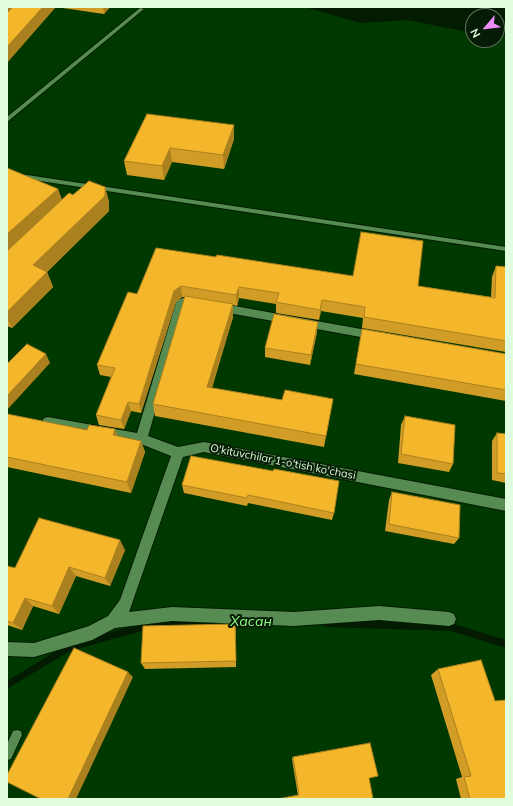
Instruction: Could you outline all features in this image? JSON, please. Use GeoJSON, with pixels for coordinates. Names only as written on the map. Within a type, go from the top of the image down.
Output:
{"type":"FeatureCollection","features":[{"type":"Feature","properties":{"kind":"street"},"geometry":{"type":"LineString","coordinates":[[141,439],[182,302],[389,338]]}},
{"type":"Feature","properties":{"kind":"street"},"geometry":{"type":"LineString","coordinates":[[7,649],[34,650],[92,633],[113,621],[126,604],[178,453],[141,439],[37,420]]}},
{"type":"Feature","properties":{"kind":"street","name":"O'kituvchilar 1-o'tish ko'chasi"},"geometry":{"type":"LineString","coordinates":[[178,453],[204,447],[506,505]]}},
{"type":"Feature","properties":{"kind":"street"},"geometry":{"type":"LineString","coordinates":[[113,621],[172,614],[294,619],[379,613],[449,619]]}},
{"type":"Feature","properties":{"kind":"lane"},"geometry":{"type":"LineString","coordinates":[[7,120],[142,9]]}},
{"type":"Feature","properties":{"kind":"lane"},"geometry":{"type":"LineString","coordinates":[[7,174],[506,249]]}},
{"type":"Feature","properties":{"kind":"lane"},"geometry":{"type":"LineString","coordinates":[[7,755],[17,735]]}},
{"type":"Feature","properties":{"kind":"shaded area"},"geometry":{"type":"Polygon","coordinates":[[[304,7],[506,7],[506,36],[505,8],[465,8],[465,31],[407,20],[361,23],[304,7]]]}},
{"type":"Feature","properties":{"kind":"building"},"geometry":{"type":"Polygon","coordinates":[[[13,7],[43,7],[7,47],[7,13],[13,7]]]}},
{"type":"Feature","properties":{"kind":"building"},"geometry":{"type":"Polygon","coordinates":[[[147,114],[234,125],[223,155],[170,148],[162,166],[124,161],[147,114]]]}},
{"type":"Feature","properties":{"kind":"building"},"geometry":{"type":"Polygon","coordinates":[[[7,168],[58,189],[7,234],[7,168]]]}},
{"type":"Feature","properties":{"kind":"building"},"geometry":{"type":"Polygon","coordinates":[[[89,181],[105,187],[105,196],[33,265],[47,272],[7,312],[7,251],[69,193],[73,195],[89,181]]]}},
{"type":"Feature","properties":{"kind":"building"},"geometry":{"type":"Polygon","coordinates":[[[361,232],[423,241],[418,286],[495,298],[496,266],[506,267],[506,341],[364,317],[365,307],[322,300],[320,310],[276,302],[279,293],[239,287],[236,295],[181,286],[174,291],[139,404],[128,402],[121,420],[96,415],[115,368],[97,365],[128,292],[137,294],[156,248],[216,257],[217,255],[353,276],[361,232]]]}},
{"type":"Feature","properties":{"kind":"building"},"geometry":{"type":"Polygon","coordinates":[[[185,296],[233,304],[207,387],[282,400],[285,390],[333,399],[326,436],[153,404],[185,296]]]}},
{"type":"Feature","properties":{"kind":"building"},"geometry":{"type":"Polygon","coordinates":[[[274,314],[318,322],[311,355],[265,348],[274,314]]]}},
{"type":"Feature","properties":{"kind":"building"},"geometry":{"type":"Polygon","coordinates":[[[362,329],[506,354],[506,390],[356,364],[362,329]]]}},
{"type":"Feature","properties":{"kind":"building"},"geometry":{"type":"Polygon","coordinates":[[[27,344],[46,354],[7,396],[7,364],[27,344]]]}},
{"type":"Feature","properties":{"kind":"building"},"geometry":{"type":"Polygon","coordinates":[[[7,414],[87,430],[89,425],[115,429],[113,435],[141,441],[127,482],[7,457],[7,414]]]}},
{"type":"Feature","properties":{"kind":"building"},"geometry":{"type":"Polygon","coordinates":[[[405,416],[455,425],[453,464],[401,454],[405,416]]]}},
{"type":"Feature","properties":{"kind":"building"},"geometry":{"type":"Polygon","coordinates":[[[497,433],[506,434],[506,474],[497,473],[497,433]]]}},
{"type":"Feature","properties":{"kind":"building"},"geometry":{"type":"Polygon","coordinates":[[[191,456],[339,481],[334,513],[248,495],[247,498],[182,485],[191,456]]]}},
{"type":"Feature","properties":{"kind":"building"},"geometry":{"type":"Polygon","coordinates":[[[392,492],[460,505],[459,538],[389,524],[392,492]]]}},
{"type":"Feature","properties":{"kind":"building"},"geometry":{"type":"Polygon","coordinates":[[[39,518],[120,540],[105,578],[69,567],[52,606],[25,598],[13,623],[7,621],[7,566],[15,568],[39,518]]]}},
{"type":"Feature","properties":{"kind":"building"},"geometry":{"type":"Polygon","coordinates":[[[235,624],[236,661],[141,663],[143,626],[235,624]]]}},
{"type":"Feature","properties":{"kind":"building"},"geometry":{"type":"Polygon","coordinates":[[[74,648],[128,672],[68,799],[41,799],[7,782],[7,775],[74,648]]]}},
{"type":"Feature","properties":{"kind":"building"},"geometry":{"type":"Polygon","coordinates":[[[481,660],[495,701],[506,700],[506,799],[470,799],[464,777],[471,776],[438,669],[481,660]]]}},
{"type":"Feature","properties":{"kind":"building"},"geometry":{"type":"Polygon","coordinates":[[[370,743],[378,776],[369,778],[373,799],[277,799],[299,795],[293,757],[370,743]]]}},
{"type":"Feature","properties":{"kind":"waterway","name":"Хасан"},"geometry":{"type":"LineString","coordinates":[[7,685],[68,648],[150,625],[214,622]]}},
{"type":"Feature","properties":{"kind":"waterway","name":"Хасан"},"geometry":{"type":"LineString","coordinates":[[327,623],[451,627],[506,644]]}}]}
